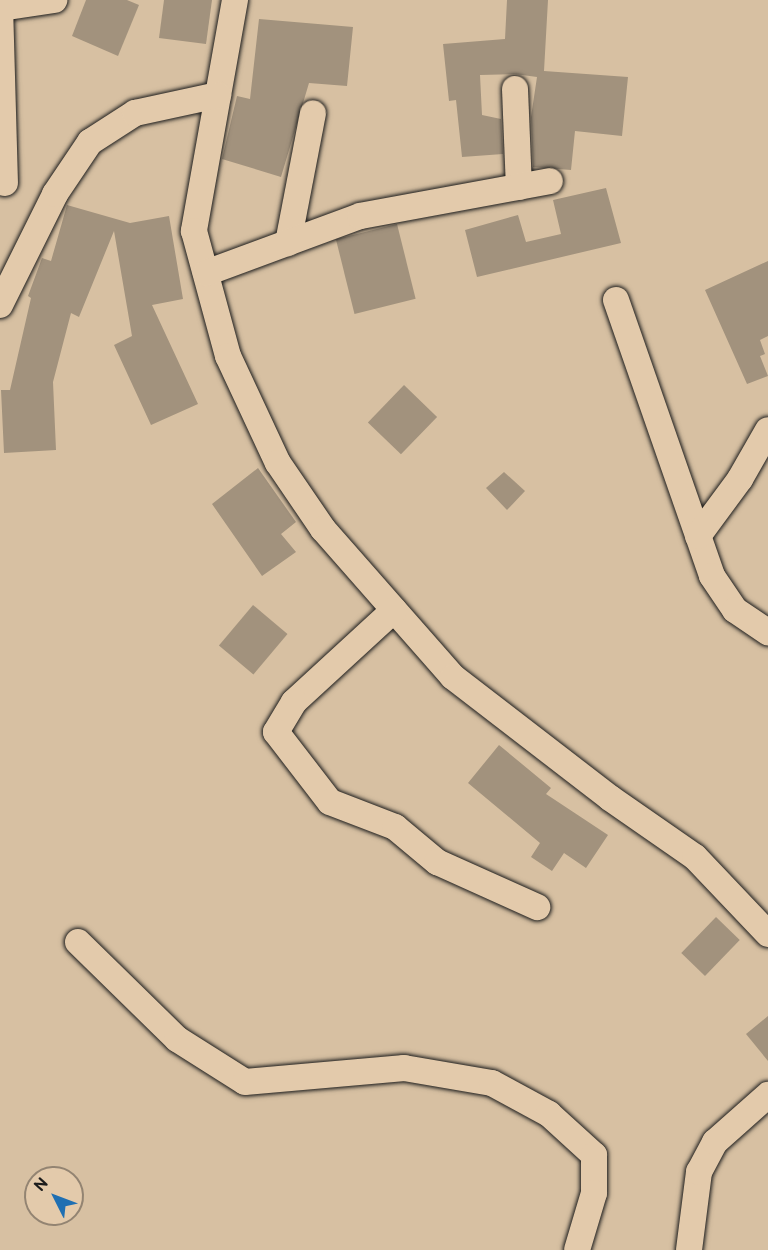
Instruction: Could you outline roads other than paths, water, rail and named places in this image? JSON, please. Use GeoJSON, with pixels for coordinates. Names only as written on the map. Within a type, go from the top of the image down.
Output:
{"type":"FeatureCollection","features":[{"type":"Feature","properties":{"kind":"street"},"geometry":{"type":"LineString","coordinates":[[5,183],[0,7],[54,0]]}},
{"type":"Feature","properties":{"kind":"street"},"geometry":{"type":"LineString","coordinates":[[235,0],[194,231],[228,356],[278,463],[323,529],[453,677],[610,798],[695,858],[768,934]]}},
{"type":"Feature","properties":{"kind":"street"},"geometry":{"type":"LineString","coordinates":[[514,89],[519,187]]}},
{"type":"Feature","properties":{"kind":"street"},"geometry":{"type":"LineString","coordinates":[[0,305],[55,194],[90,142],[135,113],[218,95]]}},
{"type":"Feature","properties":{"kind":"street"},"geometry":{"type":"LineString","coordinates":[[288,243],[314,113]]}},
{"type":"Feature","properties":{"kind":"street"},"geometry":{"type":"LineString","coordinates":[[206,273],[360,216],[550,181]]}},
{"type":"Feature","properties":{"kind":"street"},"geometry":{"type":"LineString","coordinates":[[616,300],[712,576],[735,610],[768,632]]}},
{"type":"Feature","properties":{"kind":"street"},"geometry":{"type":"LineString","coordinates":[[698,536],[740,479],[768,430]]}},
{"type":"Feature","properties":{"kind":"street"},"geometry":{"type":"LineString","coordinates":[[394,610],[294,702],[276,732],[330,802],[395,827],[437,862],[537,907]]}},
{"type":"Feature","properties":{"kind":"street"},"geometry":{"type":"LineString","coordinates":[[78,942],[177,1038],[245,1082],[404,1068],[492,1083],[549,1114],[594,1155],[594,1193],[577,1250]]}},
{"type":"Feature","properties":{"kind":"street"},"geometry":{"type":"LineString","coordinates":[[689,1250],[699,1172],[715,1142],[768,1095]]}}]}
